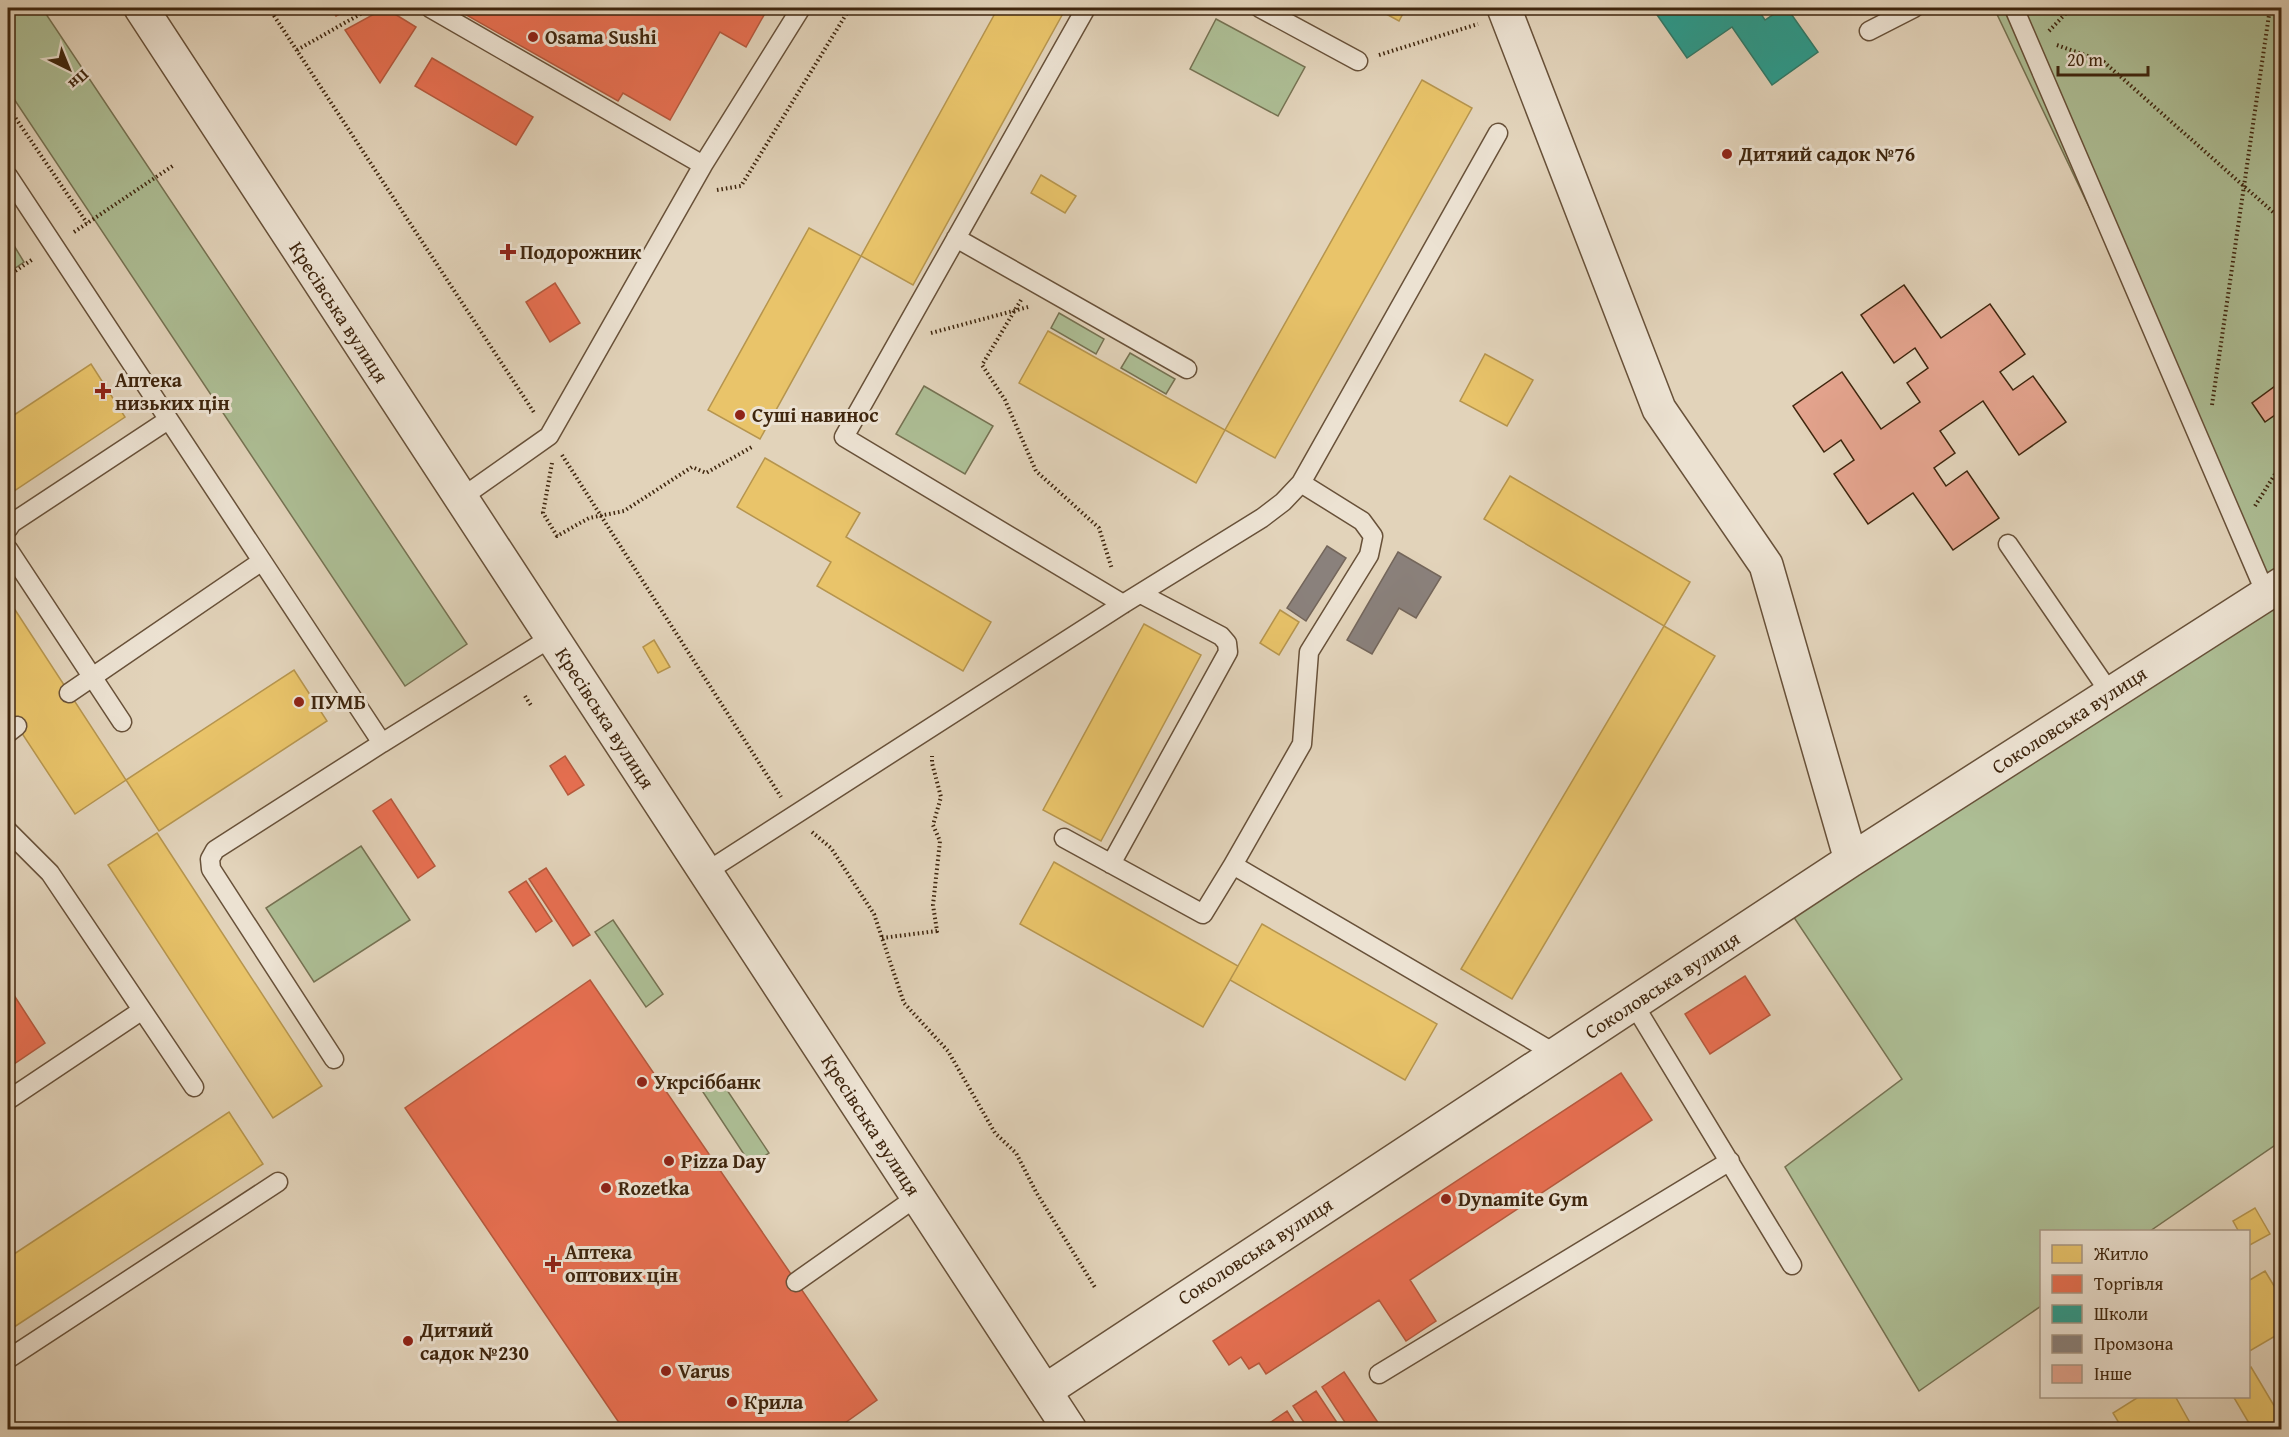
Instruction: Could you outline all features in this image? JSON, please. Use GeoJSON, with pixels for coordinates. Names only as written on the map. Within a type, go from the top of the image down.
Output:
{"type":"FeatureCollection","features":[{"type":"Feature","properties":{"kind":"street","name":"Кресівська вулиця"},"geometry":{"type":"LineString","coordinates":[[141,8],[1070,1430]]}},
{"type":"Feature","properties":{"kind":"street"},"geometry":{"type":"LineString","coordinates":[[1506,11],[1659,409],[1766,565],[1851,860]]}},
{"type":"Feature","properties":{"kind":"street","name":"Соколовська вулиця"},"geometry":{"type":"LineString","coordinates":[[1045,1391],[1851,860],[2274,589]]}},
{"type":"Feature","properties":{"kind":"lane"},"geometry":{"type":"LineString","coordinates":[[430,8],[703,165]]}},
{"type":"Feature","properties":{"kind":"lane"},"geometry":{"type":"LineString","coordinates":[[461,498],[552,440],[703,165],[801,8]]}},
{"type":"Feature","properties":{"kind":"lane"},"geometry":{"type":"LineString","coordinates":[[1086,8],[844,437],[1123,604]]}},
{"type":"Feature","properties":{"kind":"lane"},"geometry":{"type":"LineString","coordinates":[[1260,8],[1358,61]]}},
{"type":"Feature","properties":{"kind":"lane"},"geometry":{"type":"LineString","coordinates":[[1869,31],[1914,8]]}},
{"type":"Feature","properties":{"kind":"lane"},"geometry":{"type":"LineString","coordinates":[[2014,8],[2033,36],[2240,532],[2274,589]]}},
{"type":"Feature","properties":{"kind":"lane"},"geometry":{"type":"LineString","coordinates":[[706,872],[1123,604],[1262,518],[1283,502],[1301,483],[1498,133]]}},
{"type":"Feature","properties":{"kind":"lane"},"geometry":{"type":"LineString","coordinates":[[8,176],[382,743]]}},
{"type":"Feature","properties":{"kind":"lane"},"geometry":{"type":"LineString","coordinates":[[956,238],[1187,369]]}},
{"type":"Feature","properties":{"kind":"lane"},"geometry":{"type":"LineString","coordinates":[[8,529],[12,522],[168,420]]}},
{"type":"Feature","properties":{"kind":"lane"},"geometry":{"type":"LineString","coordinates":[[1064,838],[1203,914],[1302,744],[1309,652],[1369,555],[1373,536],[1362,520],[1301,483]]}},
{"type":"Feature","properties":{"kind":"lane"},"geometry":{"type":"LineString","coordinates":[[2008,544],[2110,693]]}},
{"type":"Feature","properties":{"kind":"lane"},"geometry":{"type":"LineString","coordinates":[[8,549],[122,722]]}},
{"type":"Feature","properties":{"kind":"lane"},"geometry":{"type":"LineString","coordinates":[[69,693],[262,561]]}},
{"type":"Feature","properties":{"kind":"lane"},"geometry":{"type":"LineString","coordinates":[[1111,864],[1228,651],[1227,643],[1221,636],[1140,594]]}},
{"type":"Feature","properties":{"kind":"lane"},"geometry":{"type":"LineString","coordinates":[[334,1059],[211,869],[210,859],[215,850],[552,637]]}},
{"type":"Feature","properties":{"kind":"lane"},"geometry":{"type":"LineString","coordinates":[[8,831],[50,873],[194,1087]]}},
{"type":"Feature","properties":{"kind":"lane"},"geometry":{"type":"LineString","coordinates":[[1233,865],[1556,1054]]}},
{"type":"Feature","properties":{"kind":"lane"},"geometry":{"type":"LineString","coordinates":[[1633,1004],[1792,1265]]}},
{"type":"Feature","properties":{"kind":"lane"},"geometry":{"type":"LineString","coordinates":[[8,1100],[141,1011]]}},
{"type":"Feature","properties":{"kind":"lane"},"geometry":{"type":"LineString","coordinates":[[1378,1374],[1730,1161]]}},
{"type":"Feature","properties":{"kind":"lane"},"geometry":{"type":"LineString","coordinates":[[8,1359],[278,1182]]}},
{"type":"Feature","properties":{"kind":"lane"},"geometry":{"type":"LineString","coordinates":[[796,1281],[918,1196]]}},
{"type":"Feature","properties":{"kind":"path"},"geometry":{"type":"LineString","coordinates":[[269,8],[552,440],[793,816],[831,849],[874,915],[904,1003],[948,1051],[995,1133],[1016,1153],[1036,1192],[1096,1289]]}},
{"type":"Feature","properties":{"kind":"path"},"geometry":{"type":"LineString","coordinates":[[297,50],[371,8]]}},
{"type":"Feature","properties":{"kind":"path"},"geometry":{"type":"LineString","coordinates":[[741,186],[850,8]]}},
{"type":"Feature","properties":{"kind":"path"},"geometry":{"type":"LineString","coordinates":[[2033,36],[2071,8]]}},
{"type":"Feature","properties":{"kind":"path"},"geometry":{"type":"LineString","coordinates":[[2205,450],[2270,8]]}},
{"type":"Feature","properties":{"kind":"path"},"geometry":{"type":"LineString","coordinates":[[1358,61],[1506,11]]}},
{"type":"Feature","properties":{"kind":"path"},"geometry":{"type":"LineString","coordinates":[[2033,36],[2104,62],[2282,220]]}},
{"type":"Feature","properties":{"kind":"path"},"geometry":{"type":"LineString","coordinates":[[8,107],[87,223]]}},
{"type":"Feature","properties":{"kind":"path"},"geometry":{"type":"LineString","coordinates":[[8,276],[174,165]]}},
{"type":"Feature","properties":{"kind":"path"},"geometry":{"type":"LineString","coordinates":[[1032,281],[982,365],[1005,400],[1036,471],[1099,528],[1123,604]]}},
{"type":"Feature","properties":{"kind":"path"},"geometry":{"type":"LineString","coordinates":[[899,341],[1014,310],[1064,300]]}},
{"type":"Feature","properties":{"kind":"path"},"geometry":{"type":"LineString","coordinates":[[552,440],[543,513],[557,536],[589,518],[624,511],[692,468],[706,474],[752,447]]}},
{"type":"Feature","properties":{"kind":"path"},"geometry":{"type":"LineString","coordinates":[[2240,532],[2282,463]]}},
{"type":"Feature","properties":{"kind":"path"},"geometry":{"type":"LineString","coordinates":[[525,696],[532,707]]}},
{"type":"Feature","properties":{"kind":"path"},"geometry":{"type":"LineString","coordinates":[[882,938],[937,931],[933,905],[940,841],[933,825],[940,796],[932,763],[934,726]]}},
{"type":"Feature","properties":{"kind":"green space"},"geometry":{"type":"Polygon","coordinates":[[[8,8],[42,8],[467,644],[405,686],[8,90],[8,8]]]}},
{"type":"Feature","properties":{"kind":"green space"},"geometry":{"type":"Polygon","coordinates":[[[1994,8],[2281,8],[2281,1141],[2151,1230],[2040,1230],[2040,1307],[1919,1391],[1785,1167],[1902,1079],[1785,904],[2265,594],[2205,450],[1994,8]]]}},
{"type":"Feature","properties":{"kind":"green space"},"geometry":{"type":"Polygon","coordinates":[[[1216,19],[1305,67],[1278,116],[1190,69],[1216,19]]]}},
{"type":"Feature","properties":{"kind":"green space"},"geometry":{"type":"Polygon","coordinates":[[[13,244],[24,262],[8,273],[8,248],[13,244]]]}},
{"type":"Feature","properties":{"kind":"green space"},"geometry":{"type":"Polygon","coordinates":[[[1059,313],[1104,339],[1096,354],[1051,328],[1059,313]]]}},
{"type":"Feature","properties":{"kind":"green space"},"geometry":{"type":"Polygon","coordinates":[[[1130,353],[1175,379],[1166,394],[1121,368],[1130,353]]]}},
{"type":"Feature","properties":{"kind":"green space"},"geometry":{"type":"Polygon","coordinates":[[[924,386],[993,426],[965,474],[896,434],[924,386]]]}},
{"type":"Feature","properties":{"kind":"green space"},"geometry":{"type":"Polygon","coordinates":[[[361,846],[410,920],[314,982],[266,908],[361,846]]]}},
{"type":"Feature","properties":{"kind":"green space"},"geometry":{"type":"Polygon","coordinates":[[[613,920],[663,994],[646,1007],[595,932],[613,920]]]}},
{"type":"Feature","properties":{"kind":"green space"},"geometry":{"type":"Polygon","coordinates":[[[719,1078],[769,1153],[751,1165],[701,1089],[719,1078]]]}},
{"type":"Feature","properties":{"kind":"building: Житло"},"geometry":{"type":"Polygon","coordinates":[[[998,8],[1066,8],[913,285],[861,256],[998,8]]]}},
{"type":"Feature","properties":{"kind":"building: Житло"},"geometry":{"type":"Polygon","coordinates":[[[1375,8],[1406,8],[1399,21],[1375,8]]]}},
{"type":"Feature","properties":{"kind":"building: Житло"},"geometry":{"type":"Polygon","coordinates":[[[1422,80],[1472,108],[1275,458],[1225,430],[1422,80]]]}},
{"type":"Feature","properties":{"kind":"building: Житло"},"geometry":{"type":"Polygon","coordinates":[[[1041,175],[1076,196],[1065,213],[1031,193],[1041,175]]]}},
{"type":"Feature","properties":{"kind":"building: Житло"},"geometry":{"type":"Polygon","coordinates":[[[809,228],[861,256],[760,439],[708,410],[809,228]]]}},
{"type":"Feature","properties":{"kind":"building: Житло"},"geometry":{"type":"Polygon","coordinates":[[[1048,331],[1225,430],[1196,483],[1019,383],[1048,331]]]}},
{"type":"Feature","properties":{"kind":"building: Житло"},"geometry":{"type":"Polygon","coordinates":[[[1485,354],[1533,380],[1507,426],[1460,401],[1485,354]]]}},
{"type":"Feature","properties":{"kind":"building: Житло"},"geometry":{"type":"Polygon","coordinates":[[[91,364],[125,417],[8,495],[8,419],[91,364]]]}},
{"type":"Feature","properties":{"kind":"building: Житло"},"geometry":{"type":"Polygon","coordinates":[[[765,458],[860,513],[846,537],[991,622],[963,671],[817,586],[831,562],[737,507],[765,458]]]}},
{"type":"Feature","properties":{"kind":"building: Житло"},"geometry":{"type":"Polygon","coordinates":[[[1510,476],[1690,582],[1664,626],[1484,519],[1510,476]]]}},
{"type":"Feature","properties":{"kind":"building: Житло"},"geometry":{"type":"Polygon","coordinates":[[[8,599],[126,780],[75,814],[8,712],[8,599]]]}},
{"type":"Feature","properties":{"kind":"building: Житло"},"geometry":{"type":"Polygon","coordinates":[[[1280,610],[1299,622],[1279,655],[1260,643],[1280,610]]]}},
{"type":"Feature","properties":{"kind":"building: Житло"},"geometry":{"type":"Polygon","coordinates":[[[1144,624],[1201,655],[1101,841],[1043,810],[1144,624]]]}},
{"type":"Feature","properties":{"kind":"building: Житло"},"geometry":{"type":"Polygon","coordinates":[[[1664,626],[1715,656],[1512,999],[1461,969],[1664,626]]]}},
{"type":"Feature","properties":{"kind":"building: Житло"},"geometry":{"type":"Polygon","coordinates":[[[654,640],[670,667],[658,673],[643,647],[654,640]]]}},
{"type":"Feature","properties":{"kind":"building: Житло"},"geometry":{"type":"Polygon","coordinates":[[[294,670],[327,721],[159,831],[126,780],[294,670]]]}},
{"type":"Feature","properties":{"kind":"building: Житло"},"geometry":{"type":"Polygon","coordinates":[[[157,833],[322,1086],[273,1118],[108,865],[157,833]]]}},
{"type":"Feature","properties":{"kind":"building: Житло"},"geometry":{"type":"Polygon","coordinates":[[[1054,862],[1238,966],[1203,1027],[1020,924],[1054,862]]]}},
{"type":"Feature","properties":{"kind":"building: Житло"},"geometry":{"type":"Polygon","coordinates":[[[1262,924],[1437,1024],[1405,1080],[1230,980],[1262,924]]]}},
{"type":"Feature","properties":{"kind":"building: Житло"},"geometry":{"type":"Polygon","coordinates":[[[229,1112],[263,1164],[8,1331],[8,1258],[229,1112]]]}},
{"type":"Feature","properties":{"kind":"building: Житло"},"geometry":{"type":"Polygon","coordinates":[[[2255,1208],[2270,1234],[2250,1245],[2250,1230],[2238,1230],[2233,1221],[2255,1208]]]}},
{"type":"Feature","properties":{"kind":"building: Житло"},"geometry":{"type":"Polygon","coordinates":[[[2265,1271],[2282,1299],[2282,1332],[2250,1351],[2250,1280],[2265,1271]]]}},
{"type":"Feature","properties":{"kind":"building: Житло"},"geometry":{"type":"Polygon","coordinates":[[[2250,1368],[2282,1419],[2264,1430],[2253,1430],[2234,1398],[2250,1398],[2250,1368]]]}},
{"type":"Feature","properties":{"kind":"building: Житло"},"geometry":{"type":"Polygon","coordinates":[[[2137,1398],[2176,1398],[2194,1430],[2123,1430],[2113,1413],[2137,1398]]]}},
{"type":"Feature","properties":{"kind":"building: Торгівля"},"geometry":{"type":"Polygon","coordinates":[[[331,8],[351,8],[336,16],[331,8]]]}},
{"type":"Feature","properties":{"kind":"building: Торгівля"},"geometry":{"type":"Polygon","coordinates":[[[385,8],[416,27],[380,83],[345,30],[385,8]]]}},
{"type":"Feature","properties":{"kind":"building: Торгівля"},"geometry":{"type":"Polygon","coordinates":[[[454,8],[768,8],[746,47],[720,32],[670,120],[623,93],[618,101],[454,8]]]}},
{"type":"Feature","properties":{"kind":"building: Торгівля"},"geometry":{"type":"Polygon","coordinates":[[[432,58],[533,117],[516,145],[415,86],[432,58]]]}},
{"type":"Feature","properties":{"kind":"building: Торгівля"},"geometry":{"type":"Polygon","coordinates":[[[555,283],[580,323],[550,342],[526,302],[555,283]]]}},
{"type":"Feature","properties":{"kind":"building: Торгівля"},"geometry":{"type":"Polygon","coordinates":[[[565,756],[584,785],[568,795],[550,766],[565,756]]]}},
{"type":"Feature","properties":{"kind":"building: Торгівля"},"geometry":{"type":"Polygon","coordinates":[[[391,799],[435,866],[418,878],[373,811],[391,799]]]}},
{"type":"Feature","properties":{"kind":"building: Торгівля"},"geometry":{"type":"Polygon","coordinates":[[[546,868],[590,935],[573,946],[529,879],[546,868]]]}},
{"type":"Feature","properties":{"kind":"building: Торгівля"},"geometry":{"type":"Polygon","coordinates":[[[526,881],[552,921],[536,932],[509,892],[526,881]]]}},
{"type":"Feature","properties":{"kind":"building: Торгівля"},"geometry":{"type":"Polygon","coordinates":[[[1745,976],[1770,1015],[1710,1054],[1685,1014],[1745,976]]]}},
{"type":"Feature","properties":{"kind":"building: Торгівля"},"geometry":{"type":"Polygon","coordinates":[[[590,980],[877,1400],[835,1430],[624,1430],[405,1108],[590,980]]]}},
{"type":"Feature","properties":{"kind":"building: Торгівля"},"geometry":{"type":"Polygon","coordinates":[[[8,986],[45,1043],[8,1068],[8,986]]]}},
{"type":"Feature","properties":{"kind":"building: Торгівля"},"geometry":{"type":"Polygon","coordinates":[[[1621,1073],[1652,1120],[1410,1280],[1436,1321],[1406,1341],[1379,1300],[1266,1374],[1259,1363],[1249,1369],[1241,1357],[1229,1365],[1213,1341],[1621,1073]]]}},
{"type":"Feature","properties":{"kind":"building: Торгівля"},"geometry":{"type":"Polygon","coordinates":[[[1344,1372],[1383,1430],[1350,1430],[1322,1387],[1344,1372]]]}},
{"type":"Feature","properties":{"kind":"building: Торгівля"},"geometry":{"type":"Polygon","coordinates":[[[1316,1391],[1342,1430],[1309,1430],[1293,1406],[1316,1391]]]}},
{"type":"Feature","properties":{"kind":"building: Торгівля"},"geometry":{"type":"Polygon","coordinates":[[[1287,1411],[1299,1430],[1267,1430],[1265,1426],[1287,1411]]]}},
{"type":"Feature","properties":{"kind":"building: Школи"},"geometry":{"type":"Polygon","coordinates":[[[1654,8],[1757,8],[1765,20],[1783,8],[1787,8],[1818,52],[1772,85],[1732,27],[1687,58],[1654,8]]]}},
{"type":"Feature","properties":{"kind":"building: Промзона"},"geometry":{"type":"Polygon","coordinates":[[[1327,546],[1346,558],[1306,621],[1287,608],[1327,546]]]}},
{"type":"Feature","properties":{"kind":"building: Промзона"},"geometry":{"type":"Polygon","coordinates":[[[1398,552],[1441,577],[1416,618],[1399,608],[1372,654],[1347,640],[1398,552]]]}},
{"type":"Feature","properties":{"kind":"building: Інше"},"geometry":{"type":"Polygon","coordinates":[[[1904,285],[1941,338],[1990,304],[2025,354],[2000,372],[2013,390],[2033,376],[2066,422],[2019,455],[1983,401],[1940,431],[1955,453],[1934,468],[1946,486],[1967,471],[1999,518],[1953,550],[1913,493],[1868,524],[1834,474],[1854,460],[1841,440],[1824,452],[1793,406],[1842,372],[1881,429],[1920,402],[1907,383],[1928,368],[1915,348],[1894,363],[1861,315],[1904,285]]]}},
{"type":"Feature","properties":{"kind":"building: Інше"},"geometry":{"type":"Polygon","coordinates":[[[2282,381],[2282,410],[2265,422],[2252,403],[2282,381]]]}},
{"type":"Feature","properties":{"kind":"place","name":"Osama Sushi"},"geometry":{"type":"Point","coordinates":[533,37]}},
{"type":"Feature","properties":{"kind":"place","name":"Дитяий садок №76"},"geometry":{"type":"Point","coordinates":[1727,154]}},
{"type":"Feature","properties":{"kind":"place","name":"Подорожник"},"geometry":{"type":"Point","coordinates":[508,252]}},
{"type":"Feature","properties":{"kind":"place","name":"Аптека низьких цін"},"geometry":{"type":"Point","coordinates":[103,391]}},
{"type":"Feature","properties":{"kind":"place","name":"Суші навинос"},"geometry":{"type":"Point","coordinates":[740,415]}},
{"type":"Feature","properties":{"kind":"place","name":"ПУМБ"},"geometry":{"type":"Point","coordinates":[299,702]}},
{"type":"Feature","properties":{"kind":"place","name":"Укрсіббанк"},"geometry":{"type":"Point","coordinates":[642,1082]}},
{"type":"Feature","properties":{"kind":"place","name":"Pizza Day"},"geometry":{"type":"Point","coordinates":[669,1161]}},
{"type":"Feature","properties":{"kind":"place","name":"Rozetka"},"geometry":{"type":"Point","coordinates":[606,1188]}},
{"type":"Feature","properties":{"kind":"place","name":"Dynamite Gym"},"geometry":{"type":"Point","coordinates":[1446,1199]}},
{"type":"Feature","properties":{"kind":"place","name":"Аптека оптових цін"},"geometry":{"type":"Point","coordinates":[553,1264]}},
{"type":"Feature","properties":{"kind":"place","name":"Дитяий садок №230"},"geometry":{"type":"Point","coordinates":[408,1341]}},
{"type":"Feature","properties":{"kind":"place","name":"Varus"},"geometry":{"type":"Point","coordinates":[666,1371]}},
{"type":"Feature","properties":{"kind":"place","name":"Крила"},"geometry":{"type":"Point","coordinates":[732,1402]}}]}
